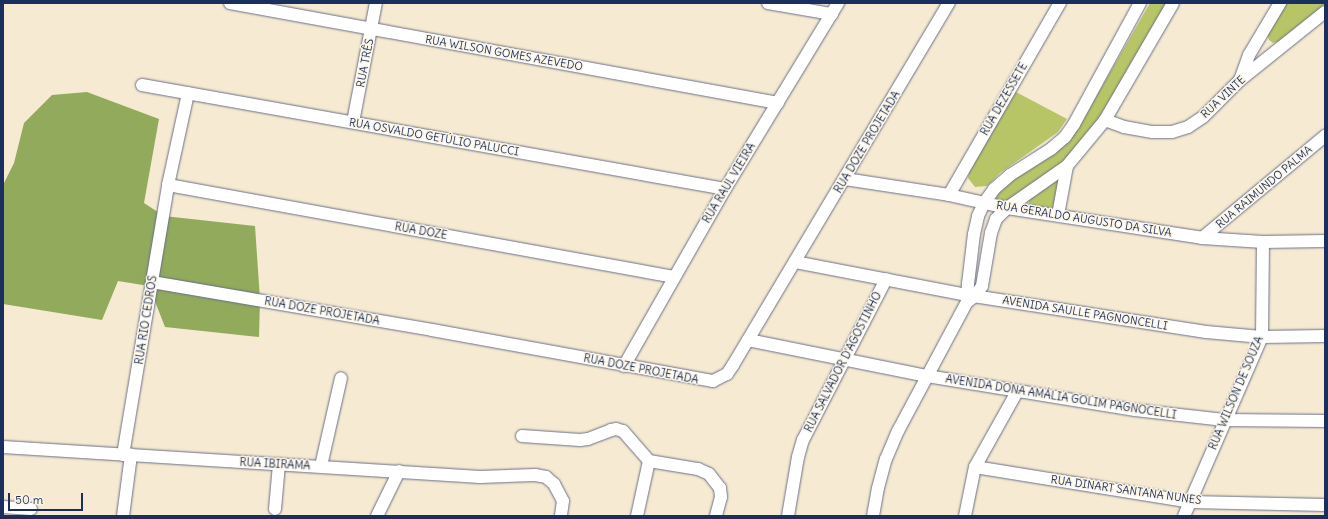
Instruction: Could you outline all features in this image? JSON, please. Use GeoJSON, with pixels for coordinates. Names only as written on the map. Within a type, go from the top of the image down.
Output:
{"type":"FeatureCollection","features":[{"type":"Feature","properties":{"kind":"street","name":"RUA WILSON GOMES AZEVEDO"},"geometry":{"type":"LineString","coordinates":[[230,3],[778,103]]}},
{"type":"Feature","properties":{"kind":"street","name":"RUA TRÊS"},"geometry":{"type":"LineString","coordinates":[[353,122],[376,3]]}},
{"type":"Feature","properties":{"kind":"street"},"geometry":{"type":"LineString","coordinates":[[768,3],[832,14]]}},
{"type":"Feature","properties":{"kind":"street","name":"RUA RAUL VIEIRA"},"geometry":{"type":"LineString","coordinates":[[624,366],[725,189],[838,3]]}},
{"type":"Feature","properties":{"kind":"street","name":"RUA DOZE PROJETADA"},"geometry":{"type":"LineString","coordinates":[[152,282],[424,328],[624,366],[713,381],[727,374],[949,3]]}},
{"type":"Feature","properties":{"kind":"street","name":"RUA DEZESSETE"},"geometry":{"type":"LineString","coordinates":[[949,195],[1060,3]]}},
{"type":"Feature","properties":{"kind":"street"},"geometry":{"type":"LineString","coordinates":[[970,297],[974,234],[978,216],[984,202],[994,189],[1010,175],[1051,149],[1065,137],[1074,124],[1140,3]]}},
{"type":"Feature","properties":{"kind":"street"},"geometry":{"type":"LineString","coordinates":[[873,516],[886,459],[898,431],[970,297],[982,286],[991,233],[996,219],[1007,208],[1067,166],[1105,120],[1173,3]]}},
{"type":"Feature","properties":{"kind":"street"},"geometry":{"type":"LineString","coordinates":[[1240,80],[1249,55],[1280,3]]}},
{"type":"Feature","properties":{"kind":"street","name":"RUA VINTE"},"geometry":{"type":"LineString","coordinates":[[1105,120],[1124,127],[1153,132],[1172,132],[1188,127],[1204,117],[1240,80],[1325,12]]}},
{"type":"Feature","properties":{"kind":"street","name":"RUA OSVALDO GETÚLIO PALUCCI"},"geometry":{"type":"LineString","coordinates":[[142,85],[725,189]]}},
{"type":"Feature","properties":{"kind":"street","name":"RUA RIO CEDROS"},"geometry":{"type":"LineString","coordinates":[[123,516],[127,455],[152,282],[168,185],[188,94]]}},
{"type":"Feature","properties":{"kind":"street","name":"RUA RAIMUNDO PALMA"},"geometry":{"type":"LineString","coordinates":[[1202,238],[1325,136]]}},
{"type":"Feature","properties":{"kind":"street"},"geometry":{"type":"LineString","coordinates":[[1313,147],[1325,147]]}},
{"type":"Feature","properties":{"kind":"street"},"geometry":{"type":"LineString","coordinates":[[1058,215],[1067,166]]}},
{"type":"Feature","properties":{"kind":"street","name":"RUA GERALDO AUGUSTO DA SILVA"},"geometry":{"type":"LineString","coordinates":[[845,179],[949,195],[1007,208],[1202,238],[1263,242],[1325,241]]}},
{"type":"Feature","properties":{"kind":"street","name":"RUA DOZE"},"geometry":{"type":"LineString","coordinates":[[168,185],[674,277]]}},
{"type":"Feature","properties":{"kind":"street","name":"RUA WILSON DE SOUZA"},"geometry":{"type":"LineString","coordinates":[[1184,516],[1224,420],[1262,337],[1263,242]]}},
{"type":"Feature","properties":{"kind":"street","name":"AVENIDA SAULLE PAGNONCELLI"},"geometry":{"type":"LineString","coordinates":[[795,262],[847,271],[970,297],[1125,321],[1206,332],[1262,337],[1325,336]]}},
{"type":"Feature","properties":{"kind":"street","name":"RUA SALVADOR D'AGOSTINHO"},"geometry":{"type":"LineString","coordinates":[[788,516],[798,457],[810,423],[846,359],[886,279]]}},
{"type":"Feature","properties":{"kind":"street","name":"AVENIDA DONA AMÁLIA GOLIM PAGNOCELLI"},"geometry":{"type":"LineString","coordinates":[[748,340],[927,376],[1135,410],[1224,420],[1325,421]]}},
{"type":"Feature","properties":{"kind":"street"},"geometry":{"type":"LineString","coordinates":[[321,466],[341,378]]}},
{"type":"Feature","properties":{"kind":"street"},"geometry":{"type":"LineString","coordinates":[[965,516],[975,467],[1018,392]]}},
{"type":"Feature","properties":{"kind":"street"},"geometry":{"type":"LineString","coordinates":[[522,436],[580,440],[616,429],[628,436],[649,461],[698,470],[709,474],[720,488],[721,497],[716,516]]}},
{"type":"Feature","properties":{"kind":"street","name":"RUA IBIRAMA"},"geometry":{"type":"LineString","coordinates":[[3,447],[480,476],[535,474],[546,478],[554,484],[559,491],[563,501],[562,516]]}},
{"type":"Feature","properties":{"kind":"street"},"geometry":{"type":"LineString","coordinates":[[637,516],[649,461]]}},
{"type":"Feature","properties":{"kind":"street"},"geometry":{"type":"LineString","coordinates":[[275,509],[279,464]]}},
{"type":"Feature","properties":{"kind":"street","name":"RUA DINART SANTANA NUNES"},"geometry":{"type":"LineString","coordinates":[[975,467],[1190,502],[1325,505]]}},
{"type":"Feature","properties":{"kind":"street"},"geometry":{"type":"LineString","coordinates":[[377,516],[399,471]]}},
{"type":"Feature","properties":{"kind":"street"},"geometry":{"type":"LineString","coordinates":[[3,507],[31,509]]}},
{"type":"Feature","properties":{"kind":"green space"},"geometry":{"type":"Polygon","coordinates":[[[1150,3],[1168,3],[1101,116],[1064,162],[1005,202],[998,201],[996,195],[1089,109],[1150,3]]]}},
{"type":"Feature","properties":{"kind":"green space"},"geometry":{"type":"Polygon","coordinates":[[[1285,3],[1325,3],[1325,5],[1281,41],[1273,43],[1269,40],[1267,34],[1285,3]]]}},
{"type":"Feature","properties":{"kind":"green space"},"geometry":{"type":"Polygon","coordinates":[[[87,92],[159,119],[144,203],[164,216],[255,226],[260,299],[259,337],[165,327],[149,286],[118,281],[102,320],[3,304],[3,185],[14,163],[24,123],[52,95],[87,92]]]}},
{"type":"Feature","properties":{"kind":"green space"},"geometry":{"type":"Polygon","coordinates":[[[1016,92],[1067,119],[1058,132],[1000,173],[987,186],[975,187],[968,178],[970,167],[1016,92]]]}},
{"type":"Feature","properties":{"kind":"green space"},"geometry":{"type":"Polygon","coordinates":[[[1057,179],[1059,180],[1054,208],[1029,205],[1028,199],[1057,179]]]}}]}
